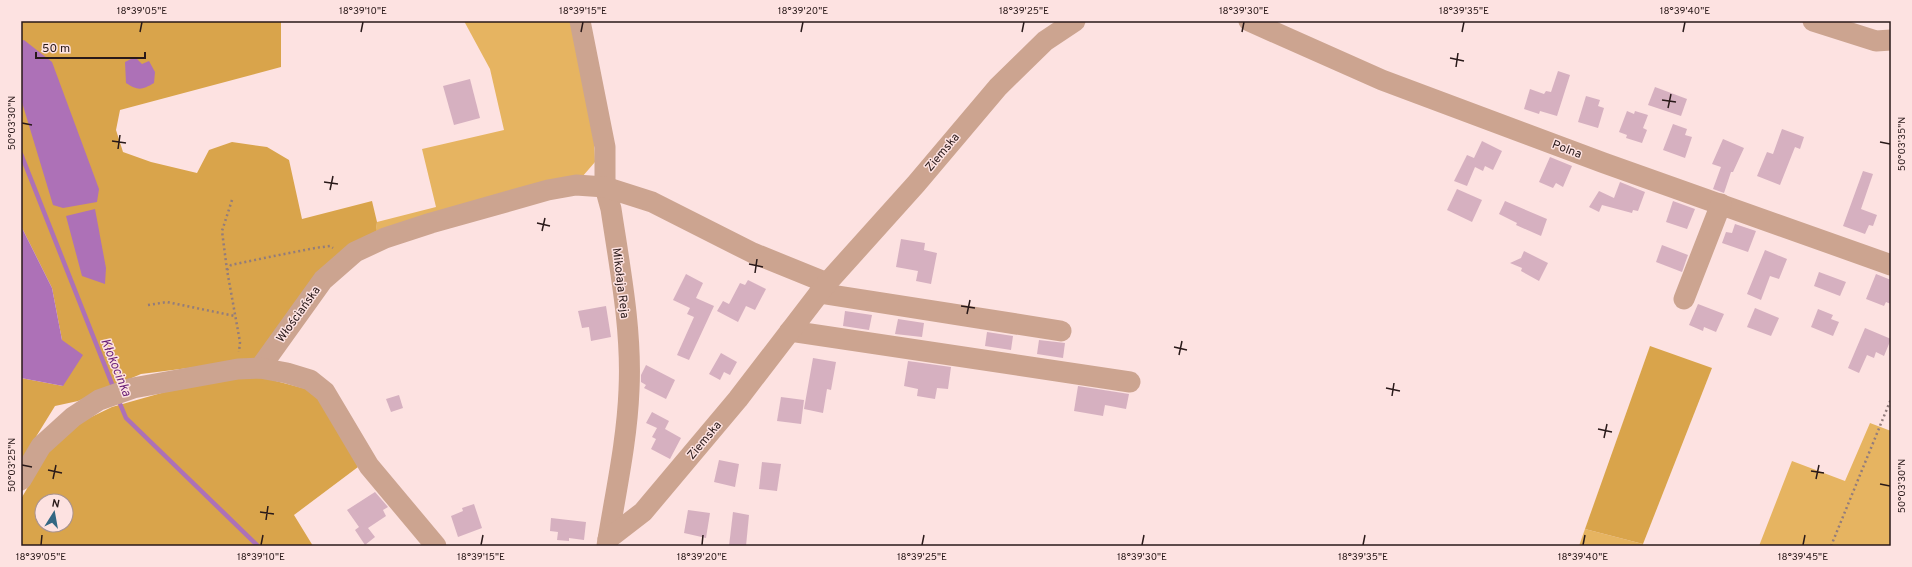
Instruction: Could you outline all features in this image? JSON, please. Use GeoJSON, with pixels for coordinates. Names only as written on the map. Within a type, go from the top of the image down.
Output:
{"type":"FeatureCollection","features":[{"type":"Feature","properties":{"kind":"street","name":"Mikołaja Reja"},"geometry":{"type":"LineString","coordinates":[[580,21],[605,147],[605,187],[613,224],[630,353],[629,390],[625,437],[607,543]]}},
{"type":"Feature","properties":{"kind":"street","name":"Ziemska"},"geometry":{"type":"LineString","coordinates":[[607,543],[643,512],[738,399],[823,288],[916,184],[998,87],[1045,41],[1075,21]]}},
{"type":"Feature","properties":{"kind":"street","name":"Polna"},"geometry":{"type":"LineString","coordinates":[[1248,21],[1382,80],[1596,160],[1891,265]]}},
{"type":"Feature","properties":{"kind":"street"},"geometry":{"type":"LineString","coordinates":[[1813,21],[1877,43]]}},
{"type":"Feature","properties":{"kind":"street","name":"Włościańska"},"geometry":{"type":"LineString","coordinates":[[260,368],[322,280],[355,252],[385,238],[548,190],[576,185],[605,187],[652,202],[823,288]]}},
{"type":"Feature","properties":{"kind":"street"},"geometry":{"type":"LineString","coordinates":[[1684,299],[1721,204]]}},
{"type":"Feature","properties":{"kind":"street"},"geometry":{"type":"LineString","coordinates":[[823,288],[1061,330]]}},
{"type":"Feature","properties":{"kind":"street"},"geometry":{"type":"LineString","coordinates":[[790,331],[1130,382]]}},
{"type":"Feature","properties":{"kind":"street"},"geometry":{"type":"LineString","coordinates":[[21,480],[41,446],[73,417],[99,400],[133,388],[238,369],[260,368],[287,373],[310,380],[325,392],[369,466],[436,546]]}},
{"type":"Feature","properties":{"kind":"path"},"geometry":{"type":"LineString","coordinates":[[232,200],[222,231],[227,270],[240,342],[238,369]]}},
{"type":"Feature","properties":{"kind":"path"},"geometry":{"type":"LineString","coordinates":[[227,270],[231,265],[261,258],[330,246],[349,258]]}},
{"type":"Feature","properties":{"kind":"path"},"geometry":{"type":"LineString","coordinates":[[148,305],[167,302],[235,316]]}},
{"type":"Feature","properties":{"kind":"path"},"geometry":{"type":"LineString","coordinates":[[1831,546],[1891,399]]}},
{"type":"Feature","properties":{"kind":"shaded area"},"geometry":{"type":"Polygon","coordinates":[[[21,21],[281,21],[281,67],[120,110],[116,130],[123,152],[151,162],[197,173],[209,150],[232,142],[267,147],[289,160],[302,219],[372,201],[377,222],[376,231],[324,267],[259,359],[141,374],[78,401],[55,406],[21,461],[21,378],[63,386],[62,340],[52,288],[21,226],[21,21]]]}},
{"type":"Feature","properties":{"kind":"shaded area"},"geometry":{"type":"Polygon","coordinates":[[[464,21],[573,21],[594,135],[595,162],[582,177],[375,237],[377,222],[436,207],[422,149],[504,130],[490,69],[464,21]]]}},
{"type":"Feature","properties":{"kind":"shaded area"},"geometry":{"type":"Polygon","coordinates":[[[24,40],[52,62],[99,189],[97,202],[63,208],[53,205],[21,99],[21,41],[24,40]]]}},
{"type":"Feature","properties":{"kind":"shaded area"},"geometry":{"type":"Polygon","coordinates":[[[135,57],[142,64],[149,61],[155,72],[154,83],[140,89],[126,83],[125,62],[135,57]]]}},
{"type":"Feature","properties":{"kind":"shaded area"},"geometry":{"type":"Polygon","coordinates":[[[95,209],[106,268],[105,284],[82,276],[66,216],[95,209]]]}},
{"type":"Feature","properties":{"kind":"shaded area"},"geometry":{"type":"Polygon","coordinates":[[[21,226],[52,288],[62,340],[83,355],[63,386],[21,378],[21,226]]]}},
{"type":"Feature","properties":{"kind":"shaded area"},"geometry":{"type":"Polygon","coordinates":[[[1650,346],[1712,368],[1643,544],[1585,529],[1650,346]]]}},
{"type":"Feature","properties":{"kind":"shaded area"},"geometry":{"type":"Polygon","coordinates":[[[253,375],[310,390],[323,401],[358,467],[294,515],[313,546],[21,546],[21,499],[48,452],[83,421],[112,407],[172,390],[253,375]]]}},
{"type":"Feature","properties":{"kind":"shaded area"},"geometry":{"type":"Polygon","coordinates":[[[1870,423],[1891,431],[1891,546],[1759,546],[1792,461],[1845,481],[1870,423]]]}},
{"type":"Feature","properties":{"kind":"shaded area"},"geometry":{"type":"Polygon","coordinates":[[[1585,529],[1643,544],[1642,546],[1579,546],[1585,529]]]}},
{"type":"Feature","properties":{"kind":"building"},"geometry":{"type":"Polygon","coordinates":[[[1558,71],[1570,75],[1557,116],[1540,111],[1539,114],[1524,109],[1530,89],[1544,94],[1546,91],[1551,92],[1558,71]]]}},
{"type":"Feature","properties":{"kind":"building"},"geometry":{"type":"Polygon","coordinates":[[[470,79],[480,118],[454,125],[443,86],[470,79]]]}},
{"type":"Feature","properties":{"kind":"building"},"geometry":{"type":"Polygon","coordinates":[[[1655,87],[1687,99],[1681,116],[1648,105],[1655,87]]]}},
{"type":"Feature","properties":{"kind":"building"},"geometry":{"type":"Polygon","coordinates":[[[1586,96],[1600,100],[1598,106],[1604,108],[1598,128],[1578,122],[1586,96]]]}},
{"type":"Feature","properties":{"kind":"building"},"geometry":{"type":"Polygon","coordinates":[[[1627,111],[1634,114],[1635,111],[1648,115],[1643,128],[1647,130],[1642,143],[1626,138],[1627,135],[1619,132],[1627,111]]]}},
{"type":"Feature","properties":{"kind":"building"},"geometry":{"type":"Polygon","coordinates":[[[1673,124],[1687,129],[1685,135],[1692,137],[1685,158],[1663,150],[1673,124]]]}},
{"type":"Feature","properties":{"kind":"building"},"geometry":{"type":"Polygon","coordinates":[[[1782,129],[1804,137],[1800,149],[1795,147],[1780,185],[1757,176],[1767,152],[1773,154],[1782,129]]]}},
{"type":"Feature","properties":{"kind":"building"},"geometry":{"type":"Polygon","coordinates":[[[1723,139],[1744,148],[1733,172],[1731,172],[1724,193],[1713,189],[1721,167],[1712,164],[1723,139]]]}},
{"type":"Feature","properties":{"kind":"building"},"geometry":{"type":"Polygon","coordinates":[[[1482,141],[1502,151],[1493,170],[1485,166],[1483,171],[1475,167],[1467,186],[1454,181],[1467,155],[1474,158],[1482,141]]]}},
{"type":"Feature","properties":{"kind":"building"},"geometry":{"type":"Polygon","coordinates":[[[1550,157],[1572,166],[1563,187],[1556,183],[1553,188],[1539,182],[1550,157]]]}},
{"type":"Feature","properties":{"kind":"building"},"geometry":{"type":"Polygon","coordinates":[[[1863,171],[1873,174],[1861,209],[1877,215],[1873,226],[1869,225],[1865,234],[1843,226],[1863,171]]]}},
{"type":"Feature","properties":{"kind":"building"},"geometry":{"type":"Polygon","coordinates":[[[1620,182],[1645,192],[1638,211],[1633,210],[1632,213],[1602,205],[1599,212],[1589,207],[1599,191],[1614,198],[1620,182]]]}},
{"type":"Feature","properties":{"kind":"building"},"geometry":{"type":"Polygon","coordinates":[[[1457,189],[1482,200],[1472,222],[1447,210],[1457,189]]]}},
{"type":"Feature","properties":{"kind":"building"},"geometry":{"type":"Polygon","coordinates":[[[1505,201],[1547,219],[1541,236],[1516,225],[1517,223],[1499,214],[1505,201]]]}},
{"type":"Feature","properties":{"kind":"building"},"geometry":{"type":"Polygon","coordinates":[[[1673,201],[1695,209],[1687,229],[1666,222],[1673,201]]]}},
{"type":"Feature","properties":{"kind":"building"},"geometry":{"type":"Polygon","coordinates":[[[1735,224],[1756,231],[1748,252],[1722,243],[1726,232],[1732,233],[1735,224]]]}},
{"type":"Feature","properties":{"kind":"building"},"geometry":{"type":"Polygon","coordinates":[[[901,239],[925,243],[924,250],[937,253],[931,284],[916,281],[918,271],[896,267],[901,239]]]}},
{"type":"Feature","properties":{"kind":"building"},"geometry":{"type":"Polygon","coordinates":[[[1662,245],[1688,255],[1682,272],[1656,262],[1662,245]]]}},
{"type":"Feature","properties":{"kind":"building"},"geometry":{"type":"Polygon","coordinates":[[[1765,250],[1787,259],[1779,279],[1770,276],[1761,300],[1747,294],[1765,250]]]}},
{"type":"Feature","properties":{"kind":"building"},"geometry":{"type":"Polygon","coordinates":[[[1524,251],[1548,263],[1539,281],[1521,271],[1522,268],[1510,263],[1521,258],[1524,251]]]}},
{"type":"Feature","properties":{"kind":"building"},"geometry":{"type":"Polygon","coordinates":[[[1819,272],[1846,282],[1840,296],[1814,286],[1819,272]]]}},
{"type":"Feature","properties":{"kind":"building"},"geometry":{"type":"Polygon","coordinates":[[[686,274],[703,283],[696,298],[714,306],[689,360],[677,355],[694,317],[687,314],[690,308],[673,300],[686,274]]]}},
{"type":"Feature","properties":{"kind":"building"},"geometry":{"type":"Polygon","coordinates":[[[1876,274],[1891,280],[1891,304],[1886,302],[1884,306],[1866,299],[1876,274]]]}},
{"type":"Feature","properties":{"kind":"building"},"geometry":{"type":"Polygon","coordinates":[[[748,280],[766,289],[755,310],[746,306],[738,322],[717,311],[723,301],[729,304],[740,283],[745,285],[748,280]]]}},
{"type":"Feature","properties":{"kind":"building"},"geometry":{"type":"Polygon","coordinates":[[[1698,304],[1724,314],[1716,332],[1704,327],[1703,331],[1689,325],[1698,304]]]}},
{"type":"Feature","properties":{"kind":"building"},"geometry":{"type":"Polygon","coordinates":[[[606,306],[611,337],[591,341],[589,327],[582,328],[578,311],[606,306]]]}},
{"type":"Feature","properties":{"kind":"building"},"geometry":{"type":"Polygon","coordinates":[[[1755,308],[1779,318],[1771,336],[1747,327],[1755,308]]]}},
{"type":"Feature","properties":{"kind":"building"},"geometry":{"type":"Polygon","coordinates":[[[1818,309],[1833,315],[1831,319],[1839,322],[1833,336],[1811,327],[1818,309]]]}},
{"type":"Feature","properties":{"kind":"building"},"geometry":{"type":"Polygon","coordinates":[[[845,311],[872,315],[869,330],[843,326],[845,311]]]}},
{"type":"Feature","properties":{"kind":"building"},"geometry":{"type":"Polygon","coordinates":[[[898,319],[924,323],[922,337],[895,334],[898,319]]]}},
{"type":"Feature","properties":{"kind":"building"},"geometry":{"type":"Polygon","coordinates":[[[1865,328],[1891,339],[1884,356],[1876,352],[1874,358],[1867,355],[1859,373],[1848,368],[1865,328]]]}},
{"type":"Feature","properties":{"kind":"building"},"geometry":{"type":"Polygon","coordinates":[[[987,332],[1013,336],[1011,350],[985,346],[987,332]]]}},
{"type":"Feature","properties":{"kind":"building"},"geometry":{"type":"Polygon","coordinates":[[[1039,340],[1065,343],[1063,358],[1037,354],[1039,340]]]}},
{"type":"Feature","properties":{"kind":"building"},"geometry":{"type":"Polygon","coordinates":[[[721,353],[737,362],[730,375],[724,372],[720,380],[709,374],[721,353]]]}},
{"type":"Feature","properties":{"kind":"building"},"geometry":{"type":"Polygon","coordinates":[[[813,358],[836,362],[831,390],[827,389],[823,413],[804,409],[813,358]]]}},
{"type":"Feature","properties":{"kind":"building"},"geometry":{"type":"Polygon","coordinates":[[[908,361],[951,367],[948,389],[937,388],[935,399],[917,396],[918,389],[904,386],[908,361]]]}},
{"type":"Feature","properties":{"kind":"building"},"geometry":{"type":"Polygon","coordinates":[[[646,365],[675,380],[666,399],[644,388],[646,385],[641,382],[641,375],[646,365]]]}},
{"type":"Feature","properties":{"kind":"building"},"geometry":{"type":"Polygon","coordinates":[[[1078,386],[1129,394],[1126,409],[1105,405],[1103,416],[1074,411],[1078,386]]]}},
{"type":"Feature","properties":{"kind":"building"},"geometry":{"type":"Polygon","coordinates":[[[399,395],[403,408],[391,412],[386,399],[399,395]]]}},
{"type":"Feature","properties":{"kind":"building"},"geometry":{"type":"Polygon","coordinates":[[[781,397],[804,400],[801,424],[777,421],[781,397]]]}},
{"type":"Feature","properties":{"kind":"building"},"geometry":{"type":"Polygon","coordinates":[[[652,412],[669,421],[665,429],[681,438],[670,459],[651,449],[656,439],[652,437],[657,428],[646,423],[652,412]]]}},
{"type":"Feature","properties":{"kind":"building"},"geometry":{"type":"Polygon","coordinates":[[[719,460],[739,464],[735,487],[714,482],[719,460]]]}},
{"type":"Feature","properties":{"kind":"building"},"geometry":{"type":"Polygon","coordinates":[[[762,462],[781,464],[777,491],[759,489],[762,462]]]}},
{"type":"Feature","properties":{"kind":"building"},"geometry":{"type":"Polygon","coordinates":[[[375,492],[388,507],[383,510],[386,516],[368,528],[375,537],[365,545],[355,530],[359,527],[347,510],[375,492]]]}},
{"type":"Feature","properties":{"kind":"building"},"geometry":{"type":"Polygon","coordinates":[[[474,504],[482,528],[458,537],[451,516],[463,511],[462,508],[474,504]]]}},
{"type":"Feature","properties":{"kind":"building"},"geometry":{"type":"Polygon","coordinates":[[[688,510],[710,513],[706,538],[684,533],[688,510]]]}},
{"type":"Feature","properties":{"kind":"building"},"geometry":{"type":"Polygon","coordinates":[[[733,512],[749,515],[746,546],[729,546],[733,512]]]}},
{"type":"Feature","properties":{"kind":"building"},"geometry":{"type":"Polygon","coordinates":[[[551,518],[586,522],[584,540],[569,538],[569,541],[557,540],[558,532],[550,531],[551,518]]]}},
{"type":"Feature","properties":{"kind":"waterway","name":"Kłokocinka"},"geometry":{"type":"LineString","coordinates":[[21,154],[114,389]]}},
{"type":"Feature","properties":{"kind":"waterway","name":"Kłokocinka"},"geometry":{"type":"LineString","coordinates":[[118,399],[126,418],[258,546]]}}]}
